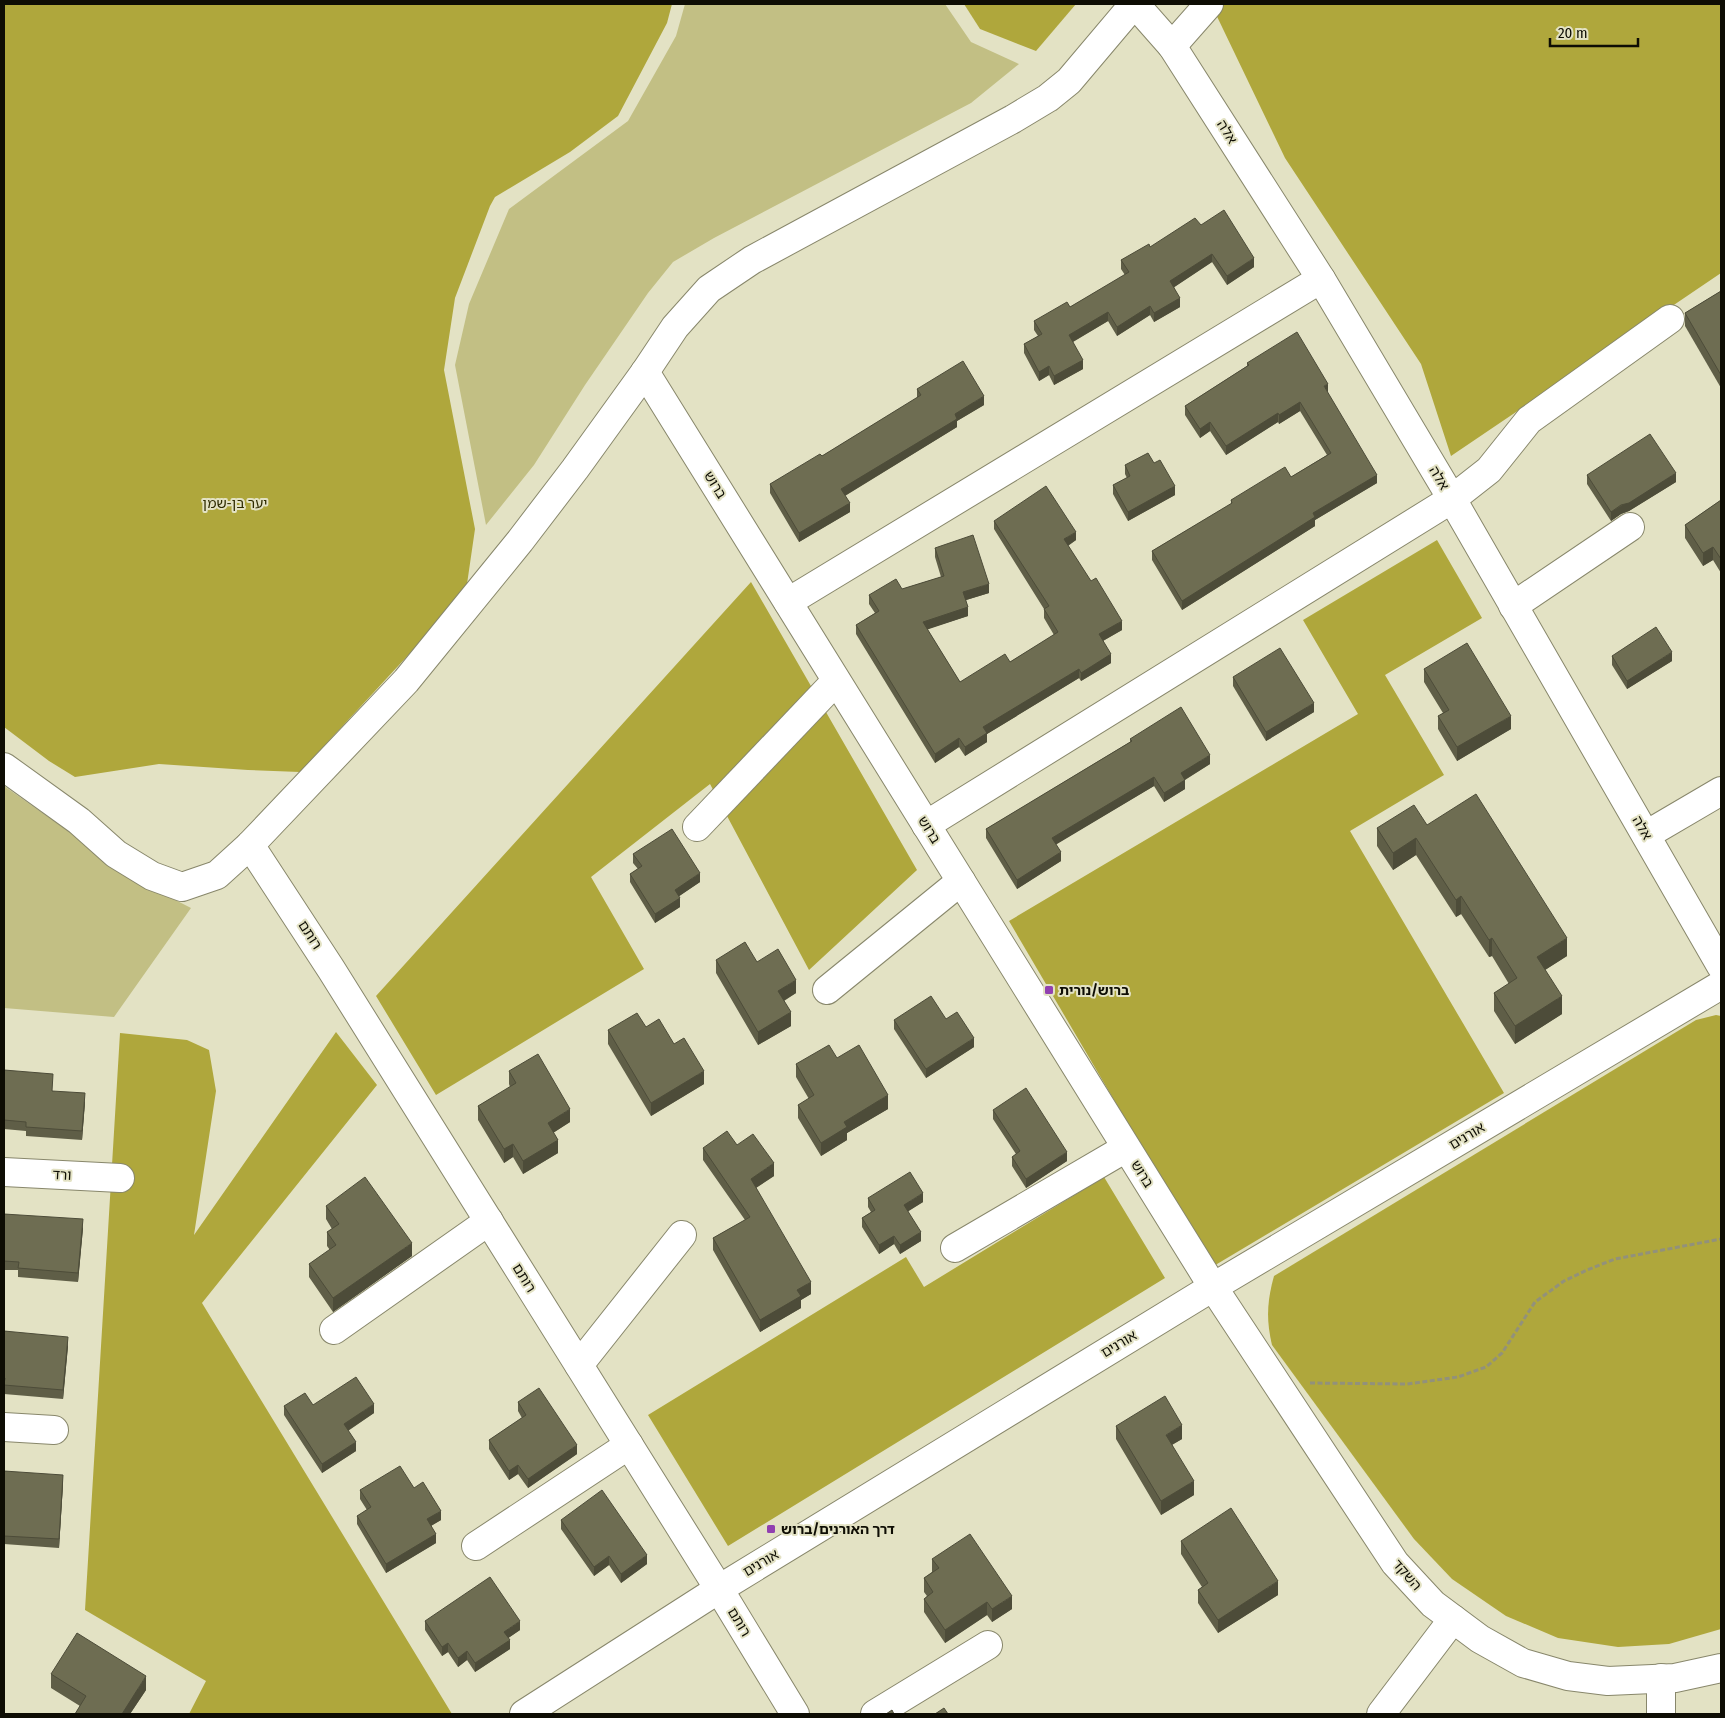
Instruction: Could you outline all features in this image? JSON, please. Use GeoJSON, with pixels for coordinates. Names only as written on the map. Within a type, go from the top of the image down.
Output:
{"type":"FeatureCollection","features":[{"type":"Feature","properties":{"kind":"street","name":"אלה"},"geometry":{"type":"LineString","coordinates":[[1134,4],[1172,46],[1320,279],[1452,499],[1721,966]]}},
{"type":"Feature","properties":{"kind":"street"},"geometry":{"type":"LineString","coordinates":[[4,767],[79,821],[116,854],[152,876],[182,887],[217,875],[250,845],[406,681],[520,541],[645,372],[675,326],[709,289],[752,260],[1004,124],[1048,98],[1069,82],[1134,4]]}},
{"type":"Feature","properties":{"kind":"street"},"geometry":{"type":"LineString","coordinates":[[1172,46],[1209,4]]}},
{"type":"Feature","properties":{"kind":"street"},"geometry":{"type":"LineString","coordinates":[[788,602],[1320,279]]}},
{"type":"Feature","properties":{"kind":"street"},"geometry":{"type":"LineString","coordinates":[[926,825],[1452,499],[1489,470],[1529,420],[1670,320]]}},
{"type":"Feature","properties":{"kind":"street","name":"ברוש"},"geometry":{"type":"LineString","coordinates":[[645,372],[1213,1287]]}},
{"type":"Feature","properties":{"kind":"street"},"geometry":{"type":"LineString","coordinates":[[1513,606],[1630,527]]}},
{"type":"Feature","properties":{"kind":"street"},"geometry":{"type":"LineString","coordinates":[[697,826],[836,681]]}},
{"type":"Feature","properties":{"kind":"street"},"geometry":{"type":"LineString","coordinates":[[1646,835],[1721,791]]}},
{"type":"Feature","properties":{"kind":"street","name":"רותם"},"geometry":{"type":"LineString","coordinates":[[250,845],[331,968],[795,1714]]}},
{"type":"Feature","properties":{"kind":"street"},"geometry":{"type":"LineString","coordinates":[[827,990],[961,881]]}},
{"type":"Feature","properties":{"kind":"street","name":"אורנים"},"geometry":{"type":"LineString","coordinates":[[524,1714],[719,1589],[1213,1287],[1721,985]]}},
{"type":"Feature","properties":{"kind":"street"},"geometry":{"type":"LineString","coordinates":[[955,1248],[1126,1148]]}},
{"type":"Feature","properties":{"kind":"street","name":"ורד"},"geometry":{"type":"LineString","coordinates":[[4,1172],[120,1178]]}},
{"type":"Feature","properties":{"kind":"street"},"geometry":{"type":"LineString","coordinates":[[334,1330],[489,1221]]}},
{"type":"Feature","properties":{"kind":"street"},"geometry":{"type":"LineString","coordinates":[[579,1365],[682,1235]]}},
{"type":"Feature","properties":{"kind":"street","name":"השקד"},"geometry":{"type":"LineString","coordinates":[[1213,1287],[1395,1563],[1433,1604],[1480,1639],[1523,1663],[1568,1676],[1608,1680],[1675,1678],[1721,1668]]}},
{"type":"Feature","properties":{"kind":"street"},"geometry":{"type":"LineString","coordinates":[[4,1428],[54,1430]]}},
{"type":"Feature","properties":{"kind":"street"},"geometry":{"type":"LineString","coordinates":[[476,1546],[629,1445]]}},
{"type":"Feature","properties":{"kind":"street"},"geometry":{"type":"LineString","coordinates":[[1382,1714],[1453,1619]]}},
{"type":"Feature","properties":{"kind":"street"},"geometry":{"type":"LineString","coordinates":[[874,1714],[988,1645]]}},
{"type":"Feature","properties":{"kind":"street"},"geometry":{"type":"LineString","coordinates":[[1660,1714],[1661,1678]]}},
{"type":"Feature","properties":{"kind":"path"},"geometry":{"type":"LineString","coordinates":[[1276,1383],[1407,1384],[1458,1377],[1486,1367],[1502,1353],[1535,1302],[1564,1281],[1615,1259],[1721,1238]]}},
{"type":"Feature","properties":{"kind":"shaded area"},"geometry":{"type":"Polygon","coordinates":[[[685,4],[945,4],[971,42],[1019,64],[971,103],[714,238],[673,262],[648,293],[585,385],[534,465],[486,525],[455,365],[469,304],[509,209],[628,121],[676,36],[685,4]]]}},
{"type":"Feature","properties":{"kind":"shaded area"},"geometry":{"type":"Polygon","coordinates":[[[4,786],[144,884],[191,908],[114,1017],[4,1008],[4,786]]]}},
{"type":"Feature","properties":{"kind":"green space","name":"יער בן-שמן"},"geometry":{"type":"Polygon","coordinates":[[[4,4],[672,4],[667,23],[618,116],[570,152],[495,197],[490,206],[455,298],[444,370],[475,529],[467,584],[449,611],[300,772],[159,764],[75,777],[49,761],[4,727],[4,4]]]}},
{"type":"Feature","properties":{"kind":"green space"},"geometry":{"type":"Polygon","coordinates":[[[964,4],[1076,4],[1036,51],[980,29],[964,4]]]}},
{"type":"Feature","properties":{"kind":"green space"},"geometry":{"type":"Polygon","coordinates":[[[1211,4],[1721,4],[1721,273],[1451,456],[1421,364],[1285,158],[1211,4]]]}},
{"type":"Feature","properties":{"kind":"green space"},"geometry":{"type":"Polygon","coordinates":[[[1437,540],[1482,618],[1385,675],[1444,775],[1350,831],[1504,1093],[1212,1267],[1009,921],[1358,714],[1303,620],[1437,540]]]}},
{"type":"Feature","properties":{"kind":"green space"},"geometry":{"type":"Polygon","coordinates":[[[751,582],[917,870],[809,970],[710,784],[591,877],[644,969],[436,1095],[376,996],[751,582]]]}},
{"type":"Feature","properties":{"kind":"green space"},"geometry":{"type":"Polygon","coordinates":[[[1716,1015],[1721,1016],[1721,1629],[1669,1644],[1618,1647],[1558,1638],[1506,1616],[1452,1579],[1414,1539],[1272,1345],[1268,1319],[1274,1276],[1696,1020],[1716,1015]]]}},
{"type":"Feature","properties":{"kind":"green space"},"geometry":{"type":"Polygon","coordinates":[[[336,1032],[377,1085],[202,1303],[452,1714],[189,1714],[206,1681],[85,1610],[120,1033],[187,1040],[209,1050],[216,1091],[194,1235],[336,1032]]]}},
{"type":"Feature","properties":{"kind":"green space"},"geometry":{"type":"Polygon","coordinates":[[[1104,1177],[1165,1278],[728,1546],[648,1415],[906,1257],[924,1287],[1104,1177]]]}},
{"type":"Feature","properties":{"kind":"building"},"geometry":{"type":"Polygon","coordinates":[[[1224,210],[1254,258],[1227,276],[1212,254],[1170,281],[1180,298],[1154,313],[1150,306],[1117,327],[1108,312],[1069,335],[1083,360],[1054,376],[1049,366],[1039,372],[1024,344],[1042,334],[1034,321],[1067,302],[1070,307],[1129,272],[1121,260],[1149,244],[1150,247],[1195,218],[1201,225],[1224,210]]]}},
{"type":"Feature","properties":{"kind":"building"},"geometry":{"type":"Polygon","coordinates":[[[1721,291],[1721,375],[1685,313],[1721,291]]]}},
{"type":"Feature","properties":{"kind":"building"},"geometry":{"type":"Polygon","coordinates":[[[1297,332],[1328,384],[1324,386],[1377,475],[1313,513],[1315,517],[1182,601],[1152,551],[1232,503],[1231,500],[1285,467],[1291,477],[1331,453],[1300,402],[1279,415],[1278,413],[1226,446],[1210,422],[1200,429],[1185,406],[1249,365],[1247,363],[1297,332]]]}},
{"type":"Feature","properties":{"kind":"building"},"geometry":{"type":"Polygon","coordinates":[[[963,361],[984,396],[955,414],[957,419],[841,489],[850,503],[799,533],[770,484],[820,454],[822,456],[921,395],[917,389],[963,361]]]}},
{"type":"Feature","properties":{"kind":"building"},"geometry":{"type":"Polygon","coordinates":[[[1650,434],[1676,473],[1629,503],[1621,505],[1611,512],[1587,475],[1650,434]]]}},
{"type":"Feature","properties":{"kind":"building"},"geometry":{"type":"Polygon","coordinates":[[[1148,453],[1154,463],[1160,460],[1175,486],[1128,512],[1113,485],[1130,476],[1125,465],[1148,453]]]}},
{"type":"Feature","properties":{"kind":"building"},"geometry":{"type":"Polygon","coordinates":[[[1046,486],[1076,532],[1064,539],[1091,581],[1096,578],[1122,621],[1099,634],[1111,654],[1081,673],[1079,669],[983,727],[987,733],[965,747],[959,738],[935,754],[856,625],[879,611],[869,595],[896,579],[902,589],[944,576],[935,548],[973,535],[989,584],[963,592],[968,607],[923,622],[960,682],[1005,654],[1010,662],[1058,632],[1044,609],[1049,606],[994,521],[1046,486]]]}},
{"type":"Feature","properties":{"kind":"building"},"geometry":{"type":"Polygon","coordinates":[[[1721,500],[1721,559],[1713,547],[1703,553],[1685,525],[1721,500]]]}},
{"type":"Feature","properties":{"kind":"building"},"geometry":{"type":"Polygon","coordinates":[[[1656,627],[1672,652],[1627,681],[1612,656],[1656,627]]]}},
{"type":"Feature","properties":{"kind":"building"},"geometry":{"type":"Polygon","coordinates":[[[1467,643],[1511,716],[1457,747],[1438,716],[1449,710],[1424,669],[1467,643]]]}},
{"type":"Feature","properties":{"kind":"building"},"geometry":{"type":"Polygon","coordinates":[[[1280,648],[1314,703],[1266,732],[1233,677],[1280,648]]]}},
{"type":"Feature","properties":{"kind":"building"},"geometry":{"type":"Polygon","coordinates":[[[1181,707],[1210,755],[1181,773],[1185,780],[1164,793],[1154,777],[1052,838],[1061,852],[1017,880],[986,829],[1132,741],[1130,739],[1181,707]]]}},
{"type":"Feature","properties":{"kind":"building"},"geometry":{"type":"Polygon","coordinates":[[[1476,794],[1567,938],[1537,957],[1562,996],[1515,1026],[1494,993],[1517,978],[1492,938],[1489,940],[1461,896],[1456,900],[1416,838],[1393,853],[1377,828],[1414,805],[1427,825],[1476,794]]]}},
{"type":"Feature","properties":{"kind":"building"},"geometry":{"type":"Polygon","coordinates":[[[672,829],[700,873],[675,890],[680,898],[655,914],[630,874],[642,866],[633,854],[672,829]]]}},
{"type":"Feature","properties":{"kind":"building"},"geometry":{"type":"Polygon","coordinates":[[[745,942],[757,962],[778,949],[796,980],[778,991],[791,1012],[758,1032],[716,960],[745,942]]]}},
{"type":"Feature","properties":{"kind":"building"},"geometry":{"type":"Polygon","coordinates":[[[931,996],[946,1019],[957,1012],[974,1038],[926,1069],[894,1020],[931,996]]]}},
{"type":"Feature","properties":{"kind":"building"},"geometry":{"type":"Polygon","coordinates":[[[637,1013],[646,1027],[659,1019],[674,1044],[684,1038],[704,1071],[651,1103],[608,1030],[637,1013]]]}},
{"type":"Feature","properties":{"kind":"building"},"geometry":{"type":"Polygon","coordinates":[[[829,1045],[837,1058],[859,1045],[888,1095],[844,1122],[847,1127],[821,1143],[798,1105],[814,1095],[796,1064],[829,1045]]]}},
{"type":"Feature","properties":{"kind":"building"},"geometry":{"type":"Polygon","coordinates":[[[538,1054],[570,1109],[548,1123],[558,1140],[523,1161],[513,1144],[504,1149],[478,1106],[516,1083],[509,1071],[538,1054]]]}},
{"type":"Feature","properties":{"kind":"building"},"geometry":{"type":"Polygon","coordinates":[[[4,1070],[53,1074],[52,1091],[85,1093],[82,1131],[26,1127],[26,1122],[4,1120],[4,1070]]]}},
{"type":"Feature","properties":{"kind":"building"},"geometry":{"type":"Polygon","coordinates":[[[1026,1088],[1067,1152],[1026,1179],[1012,1157],[1020,1151],[993,1110],[1026,1088]]]}},
{"type":"Feature","properties":{"kind":"building"},"geometry":{"type":"Polygon","coordinates":[[[727,1131],[737,1145],[753,1134],[774,1163],[751,1179],[811,1282],[797,1290],[801,1296],[760,1320],[713,1238],[750,1217],[703,1148],[727,1131]]]}},
{"type":"Feature","properties":{"kind":"building"},"geometry":{"type":"Polygon","coordinates":[[[910,1172],[923,1193],[904,1205],[921,1232],[900,1245],[894,1236],[879,1245],[862,1218],[875,1210],[868,1198],[910,1172]]]}},
{"type":"Feature","properties":{"kind":"building"},"geometry":{"type":"Polygon","coordinates":[[[365,1177],[412,1243],[333,1298],[309,1264],[336,1245],[327,1232],[339,1224],[326,1206],[365,1177]]]}},
{"type":"Feature","properties":{"kind":"building"},"geometry":{"type":"Polygon","coordinates":[[[4,1214],[83,1219],[78,1273],[18,1268],[19,1262],[4,1261],[4,1214]]]}},
{"type":"Feature","properties":{"kind":"building"},"geometry":{"type":"Polygon","coordinates":[[[4,1331],[68,1337],[63,1390],[4,1385],[4,1331]]]}},
{"type":"Feature","properties":{"kind":"building"},"geometry":{"type":"Polygon","coordinates":[[[356,1377],[374,1404],[344,1424],[356,1442],[322,1464],[284,1406],[305,1393],[313,1405],[356,1377]]]}},
{"type":"Feature","properties":{"kind":"building"},"geometry":{"type":"Polygon","coordinates":[[[539,1388],[577,1445],[528,1479],[518,1465],[509,1471],[489,1440],[526,1415],[518,1402],[539,1388]]]}},
{"type":"Feature","properties":{"kind":"building"},"geometry":{"type":"Polygon","coordinates":[[[1165,1396],[1182,1425],[1166,1435],[1194,1481],[1161,1501],[1116,1426],[1165,1396]]]}},
{"type":"Feature","properties":{"kind":"building"},"geometry":{"type":"Polygon","coordinates":[[[400,1466],[414,1488],[423,1482],[441,1511],[427,1519],[436,1534],[386,1564],[357,1516],[371,1507],[360,1490],[400,1466]]]}},
{"type":"Feature","properties":{"kind":"building"},"geometry":{"type":"Polygon","coordinates":[[[4,1471],[63,1475],[59,1539],[4,1536],[4,1471]]]}},
{"type":"Feature","properties":{"kind":"building"},"geometry":{"type":"Polygon","coordinates":[[[602,1490],[647,1555],[621,1574],[609,1556],[594,1567],[561,1520],[602,1490]]]}},
{"type":"Feature","properties":{"kind":"building"},"geometry":{"type":"Polygon","coordinates":[[[1231,1508],[1278,1581],[1218,1620],[1198,1590],[1208,1583],[1181,1541],[1231,1508]]]}},
{"type":"Feature","properties":{"kind":"building"},"geometry":{"type":"Polygon","coordinates":[[[970,1534],[1012,1596],[992,1609],[987,1602],[945,1630],[924,1599],[933,1592],[924,1578],[939,1568],[932,1559],[970,1534]]]}},
{"type":"Feature","properties":{"kind":"building"},"geometry":{"type":"Polygon","coordinates":[[[490,1577],[520,1621],[504,1632],[510,1640],[475,1663],[467,1651],[458,1658],[448,1643],[442,1647],[425,1621],[490,1577]]]}},
{"type":"Feature","properties":{"kind":"building"},"geometry":{"type":"Polygon","coordinates":[[[77,1633],[146,1676],[122,1714],[75,1714],[86,1696],[51,1674],[77,1633]]]}},
{"type":"Feature","properties":{"kind":"building"},"geometry":{"type":"Polygon","coordinates":[[[944,1708],[948,1714],[935,1714],[944,1708]]]}},
{"type":"Feature","properties":{"kind":"building"},"geometry":{"type":"Polygon","coordinates":[[[892,1710],[894,1714],[886,1714],[892,1710]]]}},
{"type":"Feature","properties":{"kind":"place","name":"ברוש/נורית"},"geometry":{"type":"Point","coordinates":[1049,990]}},
{"type":"Feature","properties":{"kind":"place","name":"דרך האורנים/ברוש"},"geometry":{"type":"Point","coordinates":[771,1529]}}]}
